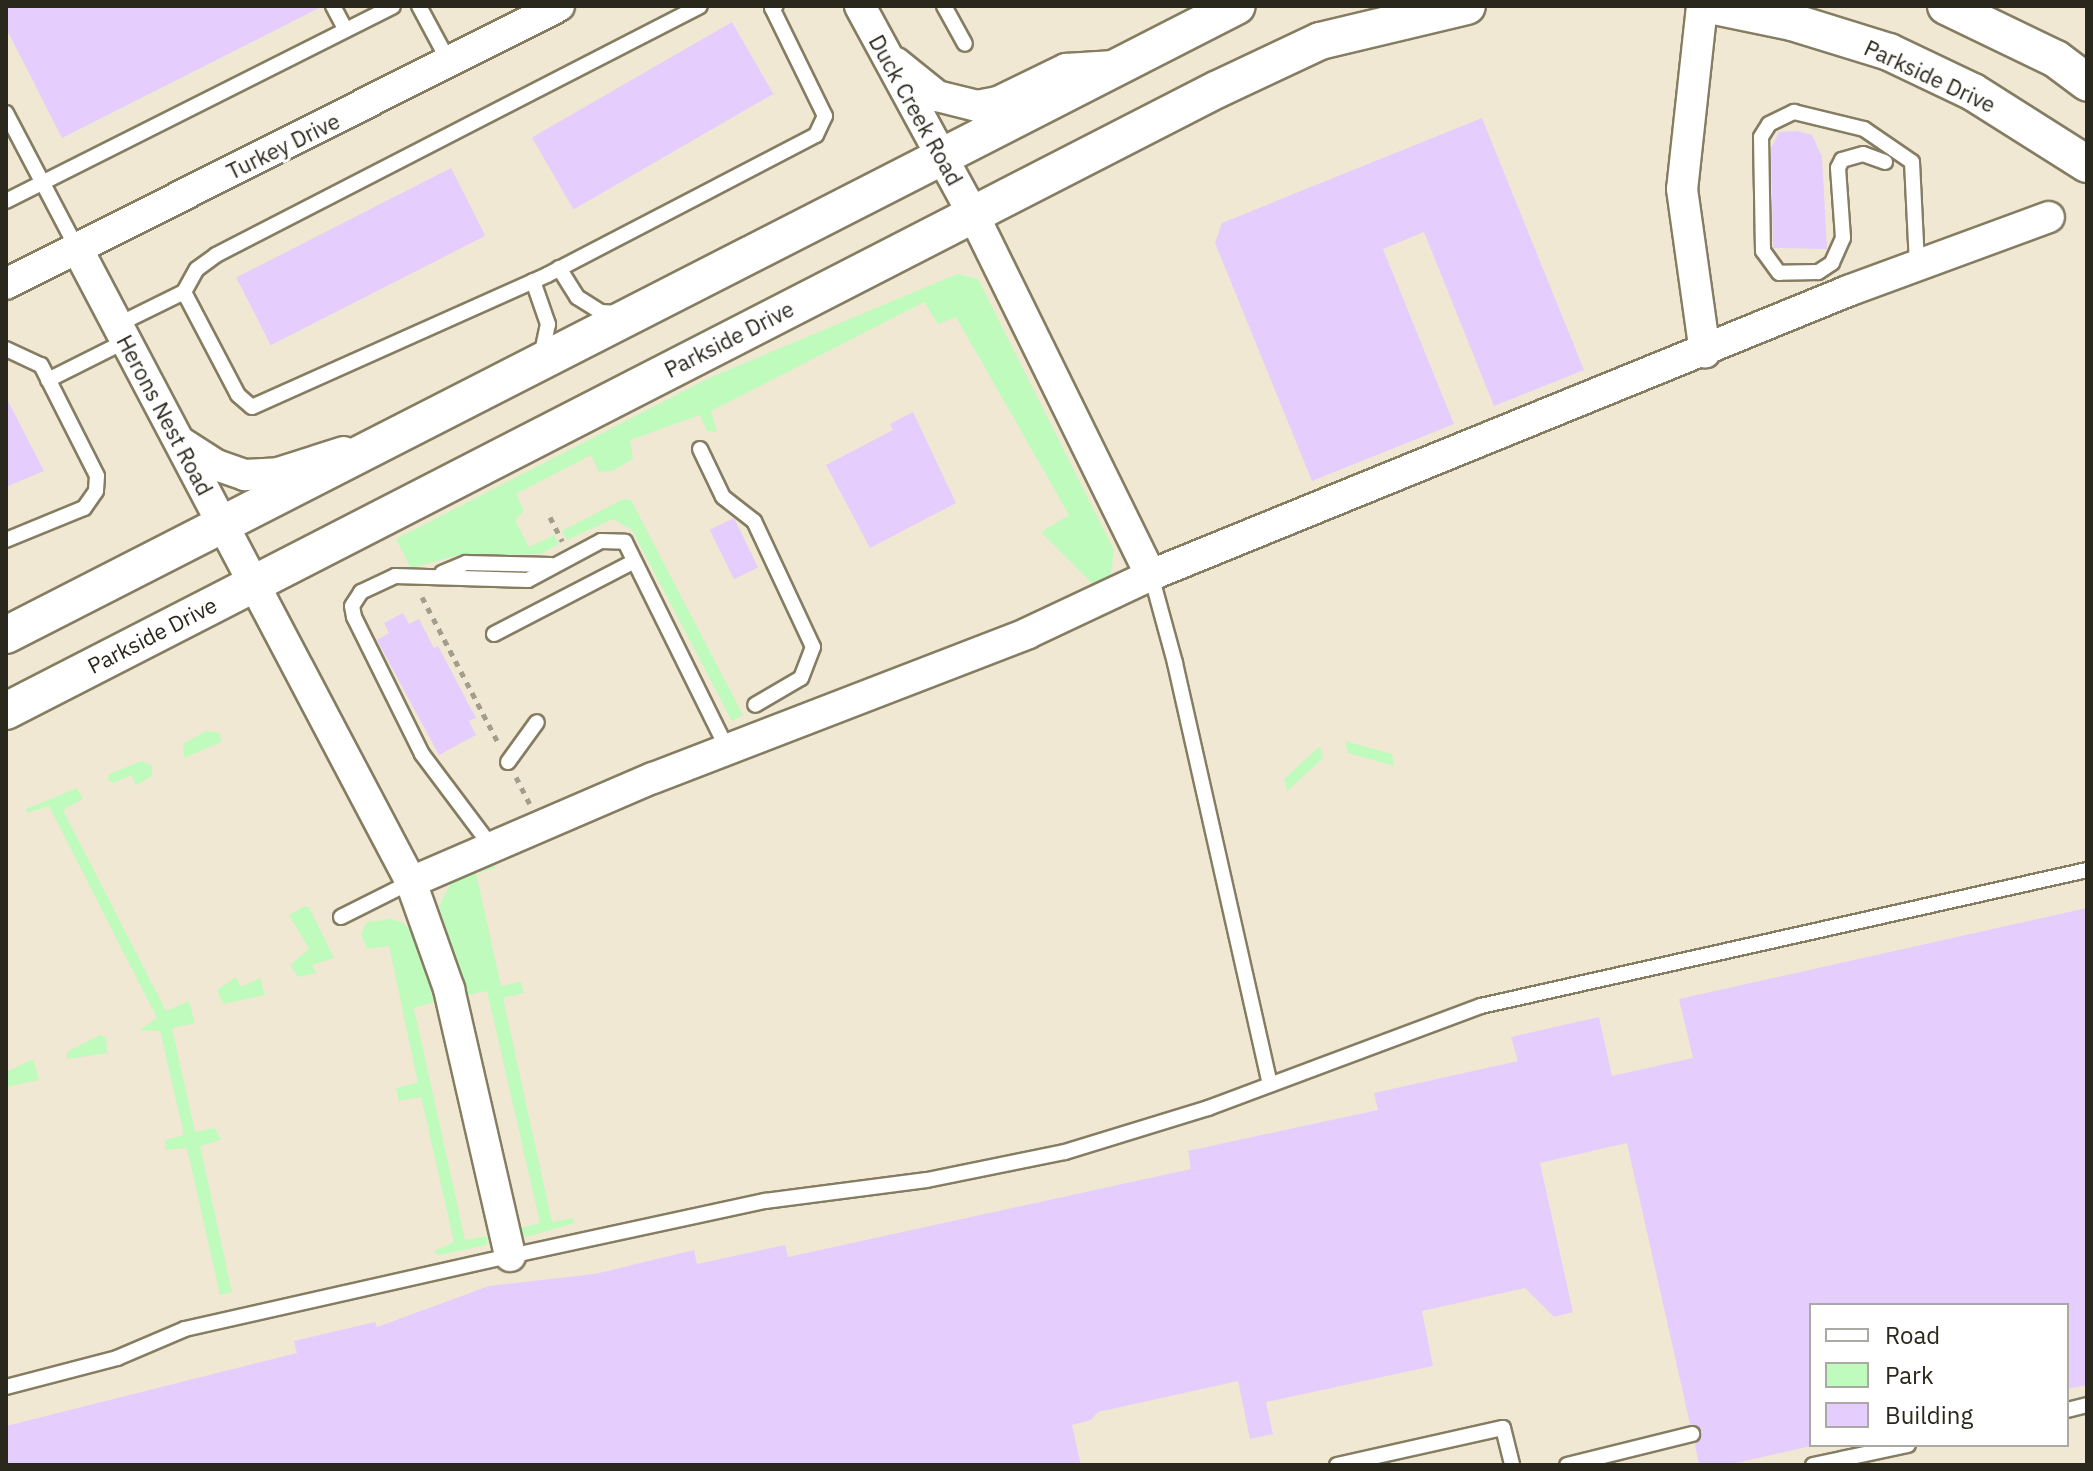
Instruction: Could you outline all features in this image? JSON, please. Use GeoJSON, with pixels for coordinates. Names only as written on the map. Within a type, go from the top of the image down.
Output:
{"type":"FeatureCollection","features":[{"type":"Feature","properties":{"kind":"street","name":"Turkey Drive"},"geometry":{"type":"LineString","coordinates":[[6,284],[559,6]]}},
{"type":"Feature","properties":{"kind":"street","name":"Duck Creek Road"},"geometry":{"type":"LineString","coordinates":[[860,6],[973,214],[1151,575]]}},
{"type":"Feature","properties":{"kind":"street"},"geometry":{"type":"LineString","coordinates":[[9,630],[1237,6]]}},
{"type":"Feature","properties":{"kind":"street","name":"Parkside Drive"},"geometry":{"type":"LineString","coordinates":[[6,711],[973,214],[1320,41],[1467,6]]}},
{"type":"Feature","properties":{"kind":"street"},"geometry":{"type":"LineString","coordinates":[[1702,6],[1682,189],[1705,352]]}},
{"type":"Feature","properties":{"kind":"street","name":"Parkside Drive"},"geometry":{"type":"LineString","coordinates":[[1715,6],[1792,22],[1889,52],[1973,92],[2087,164]]}},
{"type":"Feature","properties":{"kind":"street"},"geometry":{"type":"LineString","coordinates":[[1946,6],[2075,65]]}},
{"type":"Feature","properties":{"kind":"street"},"geometry":{"type":"LineString","coordinates":[[882,49],[937,96],[977,106],[998,102],[1066,69],[1120,65]]}},
{"type":"Feature","properties":{"kind":"street"},"geometry":{"type":"LineString","coordinates":[[411,882],[541,824],[1028,633],[1151,575],[1917,266],[2049,217]]}},
{"type":"Feature","properties":{"kind":"street","name":"Herons Nest Road"},"geometry":{"type":"LineString","coordinates":[[77,248],[411,882],[449,989],[510,1256]]}},
{"type":"Feature","properties":{"kind":"street"},"geometry":{"type":"LineString","coordinates":[[179,442],[216,465],[245,475],[278,473],[377,443]]}},
{"type":"Feature","properties":{"kind":"lane"},"geometry":{"type":"LineString","coordinates":[[333,6],[344,27]]}},
{"type":"Feature","properties":{"kind":"lane"},"geometry":{"type":"LineString","coordinates":[[6,201],[344,27],[393,6]]}},
{"type":"Feature","properties":{"kind":"lane"},"geometry":{"type":"LineString","coordinates":[[419,6],[450,63]]}},
{"type":"Feature","properties":{"kind":"lane"},"geometry":{"type":"LineString","coordinates":[[48,380],[184,292],[197,269],[216,255],[700,6]]}},
{"type":"Feature","properties":{"kind":"lane"},"geometry":{"type":"LineString","coordinates":[[944,6],[965,44]]}},
{"type":"Feature","properties":{"kind":"lane"},"geometry":{"type":"LineString","coordinates":[[184,292],[238,395],[252,407],[533,281],[816,135],[825,116],[772,7]]}},
{"type":"Feature","properties":{"kind":"lane"},"geometry":{"type":"LineString","coordinates":[[1885,162],[1863,154],[1842,160],[1843,238],[1832,263],[1818,272],[1779,273],[1763,251],[1761,137],[1769,124],[1794,112],[1864,129],[1912,162],[1917,266]]}},
{"type":"Feature","properties":{"kind":"lane"},"geometry":{"type":"LineString","coordinates":[[6,113],[77,248]]}},
{"type":"Feature","properties":{"kind":"lane"},"geometry":{"type":"LineString","coordinates":[[559,268],[577,297],[601,312],[630,315]]}},
{"type":"Feature","properties":{"kind":"lane"},"geometry":{"type":"LineString","coordinates":[[533,281],[548,324],[540,360]]}},
{"type":"Feature","properties":{"kind":"lane"},"geometry":{"type":"LineString","coordinates":[[6,349],[29,355],[48,380],[97,476],[96,491],[84,508],[6,540]]}},
{"type":"Feature","properties":{"kind":"lane"},"geometry":{"type":"LineString","coordinates":[[700,449],[723,497],[754,521],[813,647],[801,678],[755,705]]}},
{"type":"Feature","properties":{"kind":"lane"},"geometry":{"type":"LineString","coordinates":[[491,846],[422,754],[354,617],[352,606],[361,592],[410,574],[442,574],[466,563],[551,565],[607,539],[625,542],[631,563],[728,750]]}},
{"type":"Feature","properties":{"kind":"lane"},"geometry":{"type":"LineString","coordinates":[[494,634],[631,563]]}},
{"type":"Feature","properties":{"kind":"lane"},"geometry":{"type":"LineString","coordinates":[[1151,575],[1175,663],[1270,1084]]}},
{"type":"Feature","properties":{"kind":"lane"},"geometry":{"type":"LineString","coordinates":[[508,762],[537,722]]}},
{"type":"Feature","properties":{"kind":"lane"},"geometry":{"type":"LineString","coordinates":[[6,1387],[117,1358],[185,1329],[510,1256],[765,1201],[1028,1160],[1167,1122],[1481,1006],[2087,870]]}},
{"type":"Feature","properties":{"kind":"lane"},"geometry":{"type":"LineString","coordinates":[[341,917],[411,882]]}},
{"type":"Feature","properties":{"kind":"lane"},"geometry":{"type":"LineString","coordinates":[[1337,1465],[1503,1428],[1512,1465]]}},
{"type":"Feature","properties":{"kind":"lane"},"geometry":{"type":"LineString","coordinates":[[1567,1465],[1692,1434]]}},
{"type":"Feature","properties":{"kind":"lane"},"geometry":{"type":"LineString","coordinates":[[1813,1465],[1898,1447]]}},
{"type":"Feature","properties":{"kind":"path"},"geometry":{"type":"LineString","coordinates":[[410,574],[541,824]]}},
{"type":"Feature","properties":{"kind":"shaded area"},"geometry":{"type":"Polygon","coordinates":[[[6,6],[2087,6],[2087,1465],[6,1465],[6,6]]]}},
{"type":"Feature","properties":{"kind":"green space"},"geometry":{"type":"Polygon","coordinates":[[[957,274],[978,279],[1114,550],[1111,574],[1096,587],[1041,532],[1069,515],[956,317],[938,324],[924,302],[711,411],[717,432],[707,431],[700,415],[630,440],[633,459],[612,471],[599,472],[591,455],[516,494],[524,511],[515,520],[529,547],[554,535],[559,544],[541,554],[455,556],[411,568],[396,539],[709,378],[957,274]]]}},
{"type":"Feature","properties":{"kind":"green space"},"geometry":{"type":"Polygon","coordinates":[[[623,499],[631,500],[743,715],[732,721],[632,530],[613,519],[567,540],[562,531],[623,499]]]}},
{"type":"Feature","properties":{"kind":"green space"},"geometry":{"type":"Polygon","coordinates":[[[206,731],[220,733],[221,742],[184,758],[183,744],[206,731]]]}},
{"type":"Feature","properties":{"kind":"green space"},"geometry":{"type":"Polygon","coordinates":[[[1345,741],[1392,754],[1394,766],[1348,753],[1345,741]]]}},
{"type":"Feature","properties":{"kind":"green space"},"geometry":{"type":"Polygon","coordinates":[[[1320,746],[1323,758],[1287,791],[1284,779],[1320,746]]]}},
{"type":"Feature","properties":{"kind":"green space"},"geometry":{"type":"Polygon","coordinates":[[[142,761],[152,766],[152,776],[136,785],[131,775],[114,783],[108,780],[109,774],[142,761]]]}},
{"type":"Feature","properties":{"kind":"green space"},"geometry":{"type":"Polygon","coordinates":[[[77,788],[83,799],[63,810],[166,1011],[189,1001],[195,1023],[172,1028],[195,1132],[215,1128],[221,1140],[200,1146],[232,1292],[220,1295],[187,1148],[165,1150],[165,1140],[184,1135],[160,1031],[139,1030],[157,1018],[49,806],[27,813],[26,809],[77,788]]]}},
{"type":"Feature","properties":{"kind":"green space"},"geometry":{"type":"Polygon","coordinates":[[[492,863],[496,868],[476,873],[501,986],[521,982],[524,993],[503,998],[552,1222],[573,1218],[575,1223],[526,1237],[521,1236],[521,1228],[540,1223],[487,991],[467,995],[439,906],[453,879],[492,863]]]}},
{"type":"Feature","properties":{"kind":"green space"},"geometry":{"type":"Polygon","coordinates":[[[309,907],[334,958],[312,965],[316,973],[298,977],[290,965],[309,949],[289,915],[309,907]]]}},
{"type":"Feature","properties":{"kind":"green space"},"geometry":{"type":"Polygon","coordinates":[[[392,919],[405,924],[415,938],[434,1002],[414,1008],[465,1240],[487,1236],[487,1245],[439,1255],[434,1251],[454,1242],[421,1097],[399,1101],[396,1088],[418,1083],[389,946],[367,949],[361,934],[367,922],[392,919]]]}},
{"type":"Feature","properties":{"kind":"green space"},"geometry":{"type":"Polygon","coordinates":[[[236,977],[241,987],[260,978],[265,995],[223,1004],[217,990],[236,977]]]}},
{"type":"Feature","properties":{"kind":"green space"},"geometry":{"type":"Polygon","coordinates":[[[100,1035],[106,1037],[107,1053],[67,1059],[67,1052],[100,1035]]]}},
{"type":"Feature","properties":{"kind":"green space"},"geometry":{"type":"Polygon","coordinates":[[[33,1059],[39,1080],[6,1087],[6,1072],[33,1059]]]}},
{"type":"Feature","properties":{"kind":"building"},"geometry":{"type":"Polygon","coordinates":[[[6,6],[323,6],[62,138],[6,28],[6,6]]]}},
{"type":"Feature","properties":{"kind":"building"},"geometry":{"type":"Polygon","coordinates":[[[732,22],[774,94],[573,209],[532,138],[732,22]]]}},
{"type":"Feature","properties":{"kind":"building"},"geometry":{"type":"Polygon","coordinates":[[[1482,118],[1584,370],[1494,406],[1424,232],[1383,249],[1454,424],[1312,481],[1215,243],[1222,223],[1482,118]]]}},
{"type":"Feature","properties":{"kind":"building"},"geometry":{"type":"Polygon","coordinates":[[[1797,131],[1812,135],[1822,157],[1827,249],[1773,248],[1771,148],[1779,132],[1797,131]]]}},
{"type":"Feature","properties":{"kind":"building"},"geometry":{"type":"Polygon","coordinates":[[[451,168],[486,236],[271,345],[236,277],[451,168]]]}},
{"type":"Feature","properties":{"kind":"building"},"geometry":{"type":"Polygon","coordinates":[[[6,397],[44,471],[6,487],[6,397]]]}},
{"type":"Feature","properties":{"kind":"building"},"geometry":{"type":"Polygon","coordinates":[[[913,412],[956,503],[870,548],[826,465],[893,430],[890,424],[913,412]]]}},
{"type":"Feature","properties":{"kind":"building"},"geometry":{"type":"Polygon","coordinates":[[[734,518],[758,567],[734,579],[710,530],[734,518]]]}},
{"type":"Feature","properties":{"kind":"building"},"geometry":{"type":"Polygon","coordinates":[[[403,613],[409,624],[419,619],[434,648],[438,646],[476,718],[469,721],[476,735],[439,755],[377,640],[389,633],[384,623],[403,613]]]}},
{"type":"Feature","properties":{"kind":"building"},"geometry":{"type":"Polygon","coordinates":[[[2087,908],[2087,1385],[2069,1389],[2069,1303],[1809,1303],[1809,1446],[1727,1465],[1699,1465],[1695,1444],[1702,1432],[1690,1424],[1627,1143],[1540,1163],[1573,1312],[1554,1317],[1525,1288],[1422,1311],[1433,1366],[1266,1402],[1273,1434],[1250,1439],[1238,1381],[1098,1412],[1091,1420],[1072,1425],[1081,1465],[6,1465],[6,1426],[297,1353],[294,1341],[375,1322],[377,1327],[489,1286],[595,1274],[694,1250],[697,1264],[785,1245],[788,1257],[1191,1169],[1188,1151],[1378,1110],[1374,1093],[1518,1061],[1511,1037],[1599,1017],[1612,1076],[1693,1058],[1679,999],[2087,908]]]}}]}
